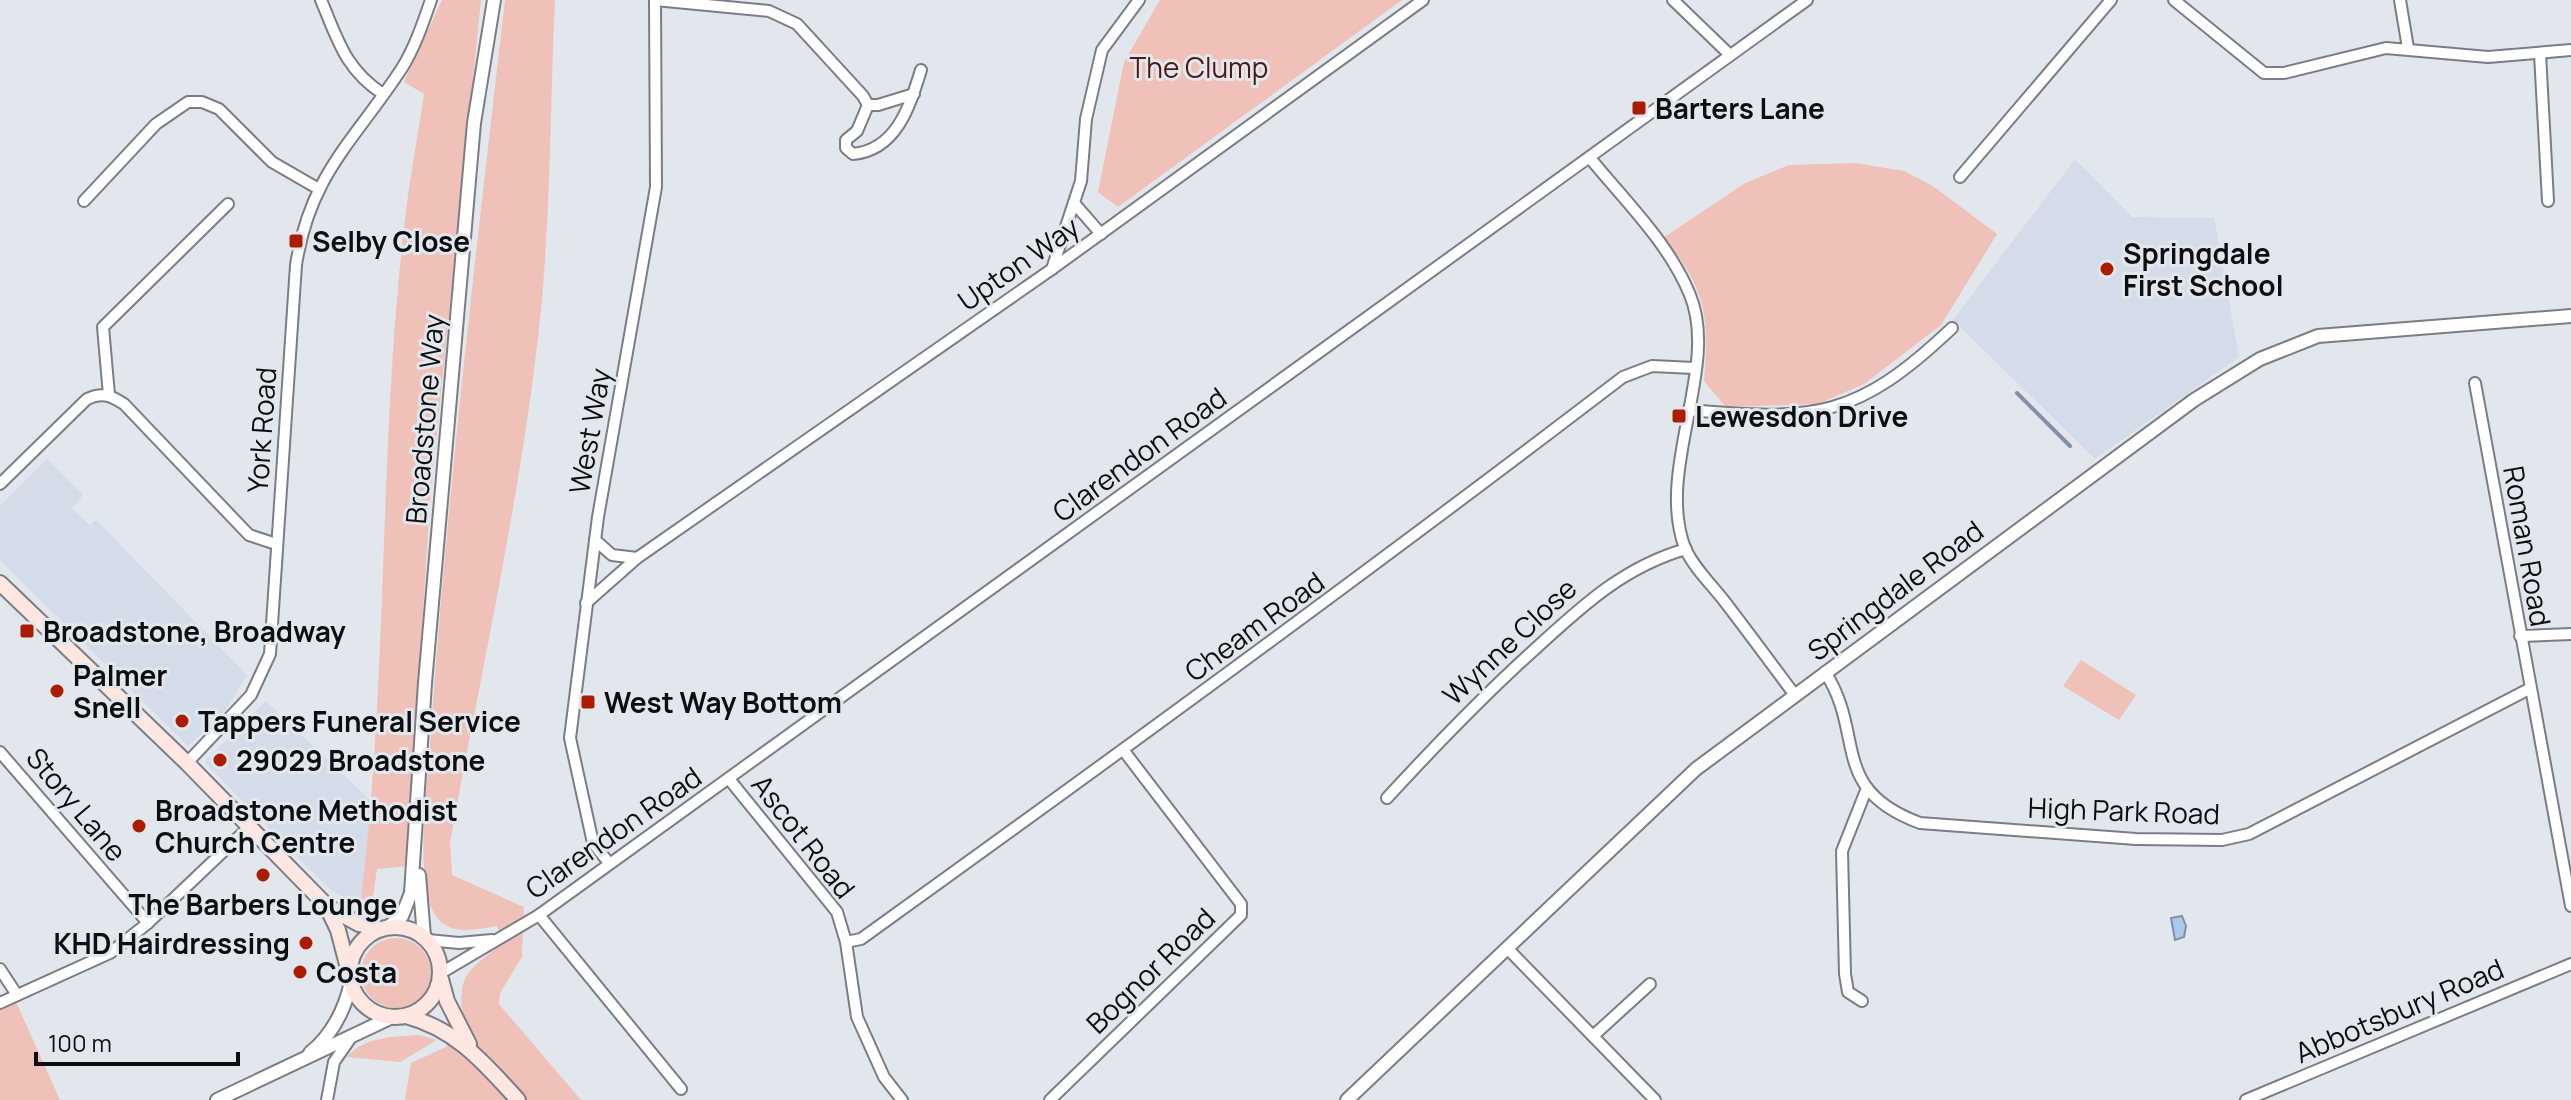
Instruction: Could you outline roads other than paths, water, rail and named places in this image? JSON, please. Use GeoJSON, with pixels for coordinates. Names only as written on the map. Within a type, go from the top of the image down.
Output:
{"type":"FeatureCollection","features":[{"type":"Feature","properties":{"kind":"main road"},"geometry":{"type":"LineString","coordinates":[[0,583],[187,763],[326,905],[349,920],[384,928],[412,930],[426,938],[439,960],[454,1015],[476,1054]]}},
{"type":"Feature","properties":{"kind":"main road"},"geometry":{"type":"LineString","coordinates":[[326,905],[338,930],[350,979],[366,1007],[444,1029],[476,1054],[518,1100]]}},
{"type":"Feature","properties":{"kind":"main road"},"geometry":{"type":"LineString","coordinates":[[350,979],[353,954],[361,942],[384,928]]}},
{"type":"Feature","properties":{"kind":"main road"},"geometry":{"type":"LineString","coordinates":[[399,1017],[427,1005],[441,976]]}},
{"type":"Feature","properties":{"kind":"street"},"geometry":{"type":"LineString","coordinates":[[321,0],[348,62],[359,78],[383,94]]}},
{"type":"Feature","properties":{"kind":"street","name":"York Road"},"geometry":{"type":"LineString","coordinates":[[187,763],[227,723],[261,681],[270,654],[296,265],[301,237],[317,188],[404,66],[431,0]]}},
{"type":"Feature","properties":{"kind":"street","name":"Broadstone Way"},"geometry":{"type":"LineString","coordinates":[[384,928],[408,906],[474,123],[494,0]]}},
{"type":"Feature","properties":{"kind":"street","name":"West Way"},"geometry":{"type":"LineString","coordinates":[[609,863],[593,843],[570,738],[595,540],[656,187],[655,0],[769,11],[797,24],[868,105]]}},
{"type":"Feature","properties":{"kind":"street"},"geometry":{"type":"LineString","coordinates":[[1052,269],[1081,181],[1086,119],[1102,50],[1139,0]]}},
{"type":"Feature","properties":{"kind":"street","name":"Upton Way"},"geometry":{"type":"LineString","coordinates":[[586,603],[637,558],[1052,269],[1423,0]]}},
{"type":"Feature","properties":{"kind":"street"},"geometry":{"type":"LineString","coordinates":[[1673,0],[1730,55]]}},
{"type":"Feature","properties":{"kind":"street","name":"Clarendon Road"},"geometry":{"type":"LineString","coordinates":[[441,976],[494,940],[539,915],[1807,0]]}},
{"type":"Feature","properties":{"kind":"street"},"geometry":{"type":"LineString","coordinates":[[1960,177],[2111,0]]}},
{"type":"Feature","properties":{"kind":"street"},"geometry":{"type":"LineString","coordinates":[[2174,0],[2264,73],[2284,73],[2386,48],[2488,57],[2571,50]]}},
{"type":"Feature","properties":{"kind":"street"},"geometry":{"type":"LineString","coordinates":[[2400,0],[2408,48]]}},
{"type":"Feature","properties":{"kind":"street"},"geometry":{"type":"LineString","coordinates":[[2540,54],[2548,201]]}},
{"type":"Feature","properties":{"kind":"street"},"geometry":{"type":"LineString","coordinates":[[914,94],[868,105],[857,131],[846,140],[846,148],[853,154],[878,145],[896,129],[907,116],[914,94],[921,70]]}},
{"type":"Feature","properties":{"kind":"street"},"geometry":{"type":"LineString","coordinates":[[84,201],[156,124],[188,102],[202,102],[219,109],[272,162],[317,188]]}},
{"type":"Feature","properties":{"kind":"street"},"geometry":{"type":"LineString","coordinates":[[1590,158],[1668,254],[1691,297],[1697,325],[1679,483],[1679,518],[1686,549],[1794,694]]}},
{"type":"Feature","properties":{"kind":"street"},"geometry":{"type":"LineString","coordinates":[[1074,203],[1101,234]]}},
{"type":"Feature","properties":{"kind":"street"},"geometry":{"type":"LineString","coordinates":[[109,395],[103,327],[228,204]]}},
{"type":"Feature","properties":{"kind":"street","name":"Springdale Road"},"geometry":{"type":"LineString","coordinates":[[1347,1100],[1696,769],[2194,400],[2271,354],[2318,336],[2571,316]]}},
{"type":"Feature","properties":{"kind":"street"},"geometry":{"type":"LineString","coordinates":[[1688,410],[1774,416],[1832,409],[1866,396],[1900,373],[1952,328]]}},
{"type":"Feature","properties":{"kind":"street","name":"Cheam Road"},"geometry":{"type":"LineString","coordinates":[[846,942],[861,939],[1124,751],[1370,571],[1623,377],[1652,366],[1694,368]]}},
{"type":"Feature","properties":{"kind":"street","name":"Roman Road"},"geometry":{"type":"LineString","coordinates":[[2475,383],[2571,906]]}},
{"type":"Feature","properties":{"kind":"street"},"geometry":{"type":"LineString","coordinates":[[0,484],[87,399],[98,394],[109,395],[124,404],[249,535],[276,544]]}},
{"type":"Feature","properties":{"kind":"street"},"geometry":{"type":"LineString","coordinates":[[595,540],[612,555],[637,558]]}},
{"type":"Feature","properties":{"kind":"street","name":"Wynne Close"},"geometry":{"type":"LineString","coordinates":[[1387,798],[1473,705],[1594,594],[1655,558],[1686,549]]}},
{"type":"Feature","properties":{"kind":"street"},"geometry":{"type":"LineString","coordinates":[[2520,636],[2571,634]]}},
{"type":"Feature","properties":{"kind":"street","name":"High Park Road"},"geometry":{"type":"LineString","coordinates":[[1825,672],[1842,704],[1854,769],[1867,788],[1892,811],[1920,823],[2136,839],[2222,840],[2249,834],[2529,689]]}},
{"type":"Feature","properties":{"kind":"street","name":"Bognor Road"},"geometry":{"type":"LineString","coordinates":[[1050,1100],[1241,915],[1241,904],[1124,751]]}},
{"type":"Feature","properties":{"kind":"street","name":"Story Lane"},"geometry":{"type":"LineString","coordinates":[[0,752],[18,768],[93,863],[148,923]]}},
{"type":"Feature","properties":{"kind":"street","name":"Ascot Road"},"geometry":{"type":"LineString","coordinates":[[729,779],[837,912],[846,942],[857,1017],[884,1077],[902,1100]]}},
{"type":"Feature","properties":{"kind":"street"},"geometry":{"type":"LineString","coordinates":[[1862,1001],[1848,992],[1845,974],[1842,851],[1867,788]]}},
{"type":"Feature","properties":{"kind":"street"},"geometry":{"type":"LineString","coordinates":[[0,1003],[110,953],[148,923],[249,827]]}},
{"type":"Feature","properties":{"kind":"street","name":"Broadstone Way"},"geometry":{"type":"LineString","coordinates":[[415,844],[426,938]]}},
{"type":"Feature","properties":{"kind":"street"},"geometry":{"type":"LineString","coordinates":[[539,915],[681,1089]]}},
{"type":"Feature","properties":{"kind":"street","name":"Clarendon Road"},"geometry":{"type":"LineString","coordinates":[[426,938],[459,943],[494,940]]}},
{"type":"Feature","properties":{"kind":"street"},"geometry":{"type":"LineString","coordinates":[[1507,948],[1655,1100]]}},
{"type":"Feature","properties":{"kind":"street","name":"Abbotsbury Road"},"geometry":{"type":"LineString","coordinates":[[2246,1100],[2571,964]]}},
{"type":"Feature","properties":{"kind":"street"},"geometry":{"type":"LineString","coordinates":[[0,969],[17,995]]}},
{"type":"Feature","properties":{"kind":"street"},"geometry":{"type":"LineString","coordinates":[[301,1060],[331,1031],[346,1002],[350,979]]}},
{"type":"Feature","properties":{"kind":"street"},"geometry":{"type":"LineString","coordinates":[[1593,1036],[1650,984]]}},
{"type":"Feature","properties":{"kind":"street"},"geometry":{"type":"LineString","coordinates":[[217,1100],[399,1017]]}},
{"type":"Feature","properties":{"kind":"street"},"geometry":{"type":"LineString","coordinates":[[327,1100],[334,1062],[350,1039]]}},
{"type":"Feature","properties":{"kind":"water"},"geometry":{"type":"Polygon","coordinates":[[[2182,916],[2186,926],[2184,937],[2175,940],[2171,918],[2182,916]]]}},
{"type":"Feature","properties":{"kind":"waterway"},"geometry":{"type":"LineString","coordinates":[[2017,393],[2070,446]]}},
{"type":"Feature","properties":{"kind":"place","name":"Barters Lane"},"geometry":{"type":"Point","coordinates":[1639,108]}},
{"type":"Feature","properties":{"kind":"place","name":"Selby Close"},"geometry":{"type":"Point","coordinates":[296,241]}},
{"type":"Feature","properties":{"kind":"place","name":"Springdale First School"},"geometry":{"type":"Point","coordinates":[2107,269]}},
{"type":"Feature","properties":{"kind":"place","name":"Lewesdon Drive"},"geometry":{"type":"Point","coordinates":[1679,416]}},
{"type":"Feature","properties":{"kind":"place","name":"Broadstone, Broadway"},"geometry":{"type":"Point","coordinates":[27,631]}},
{"type":"Feature","properties":{"kind":"place","name":"Palmer Snell"},"geometry":{"type":"Point","coordinates":[57,691]}},
{"type":"Feature","properties":{"kind":"place","name":"West Way Bottom"},"geometry":{"type":"Point","coordinates":[588,702]}},
{"type":"Feature","properties":{"kind":"place","name":"Tappers Funeral Service"},"geometry":{"type":"Point","coordinates":[182,721]}},
{"type":"Feature","properties":{"kind":"place","name":"29029 Broadstone"},"geometry":{"type":"Point","coordinates":[220,760]}},
{"type":"Feature","properties":{"kind":"place","name":"Broadstone Methodist Church Centre"},"geometry":{"type":"Point","coordinates":[139,826]}},
{"type":"Feature","properties":{"kind":"place","name":"The Barbers Lounge"},"geometry":{"type":"Point","coordinates":[263,875]}},
{"type":"Feature","properties":{"kind":"place","name":"KHD Hairdressing"},"geometry":{"type":"Point","coordinates":[306,943]}},
{"type":"Feature","properties":{"kind":"place","name":"Costa"},"geometry":{"type":"Point","coordinates":[300,972]}},
{"type":"Feature","properties":{"kind":"park label","name":"The Clump"},"geometry":{"type":"Point","coordinates":[1199,67]}}]}
